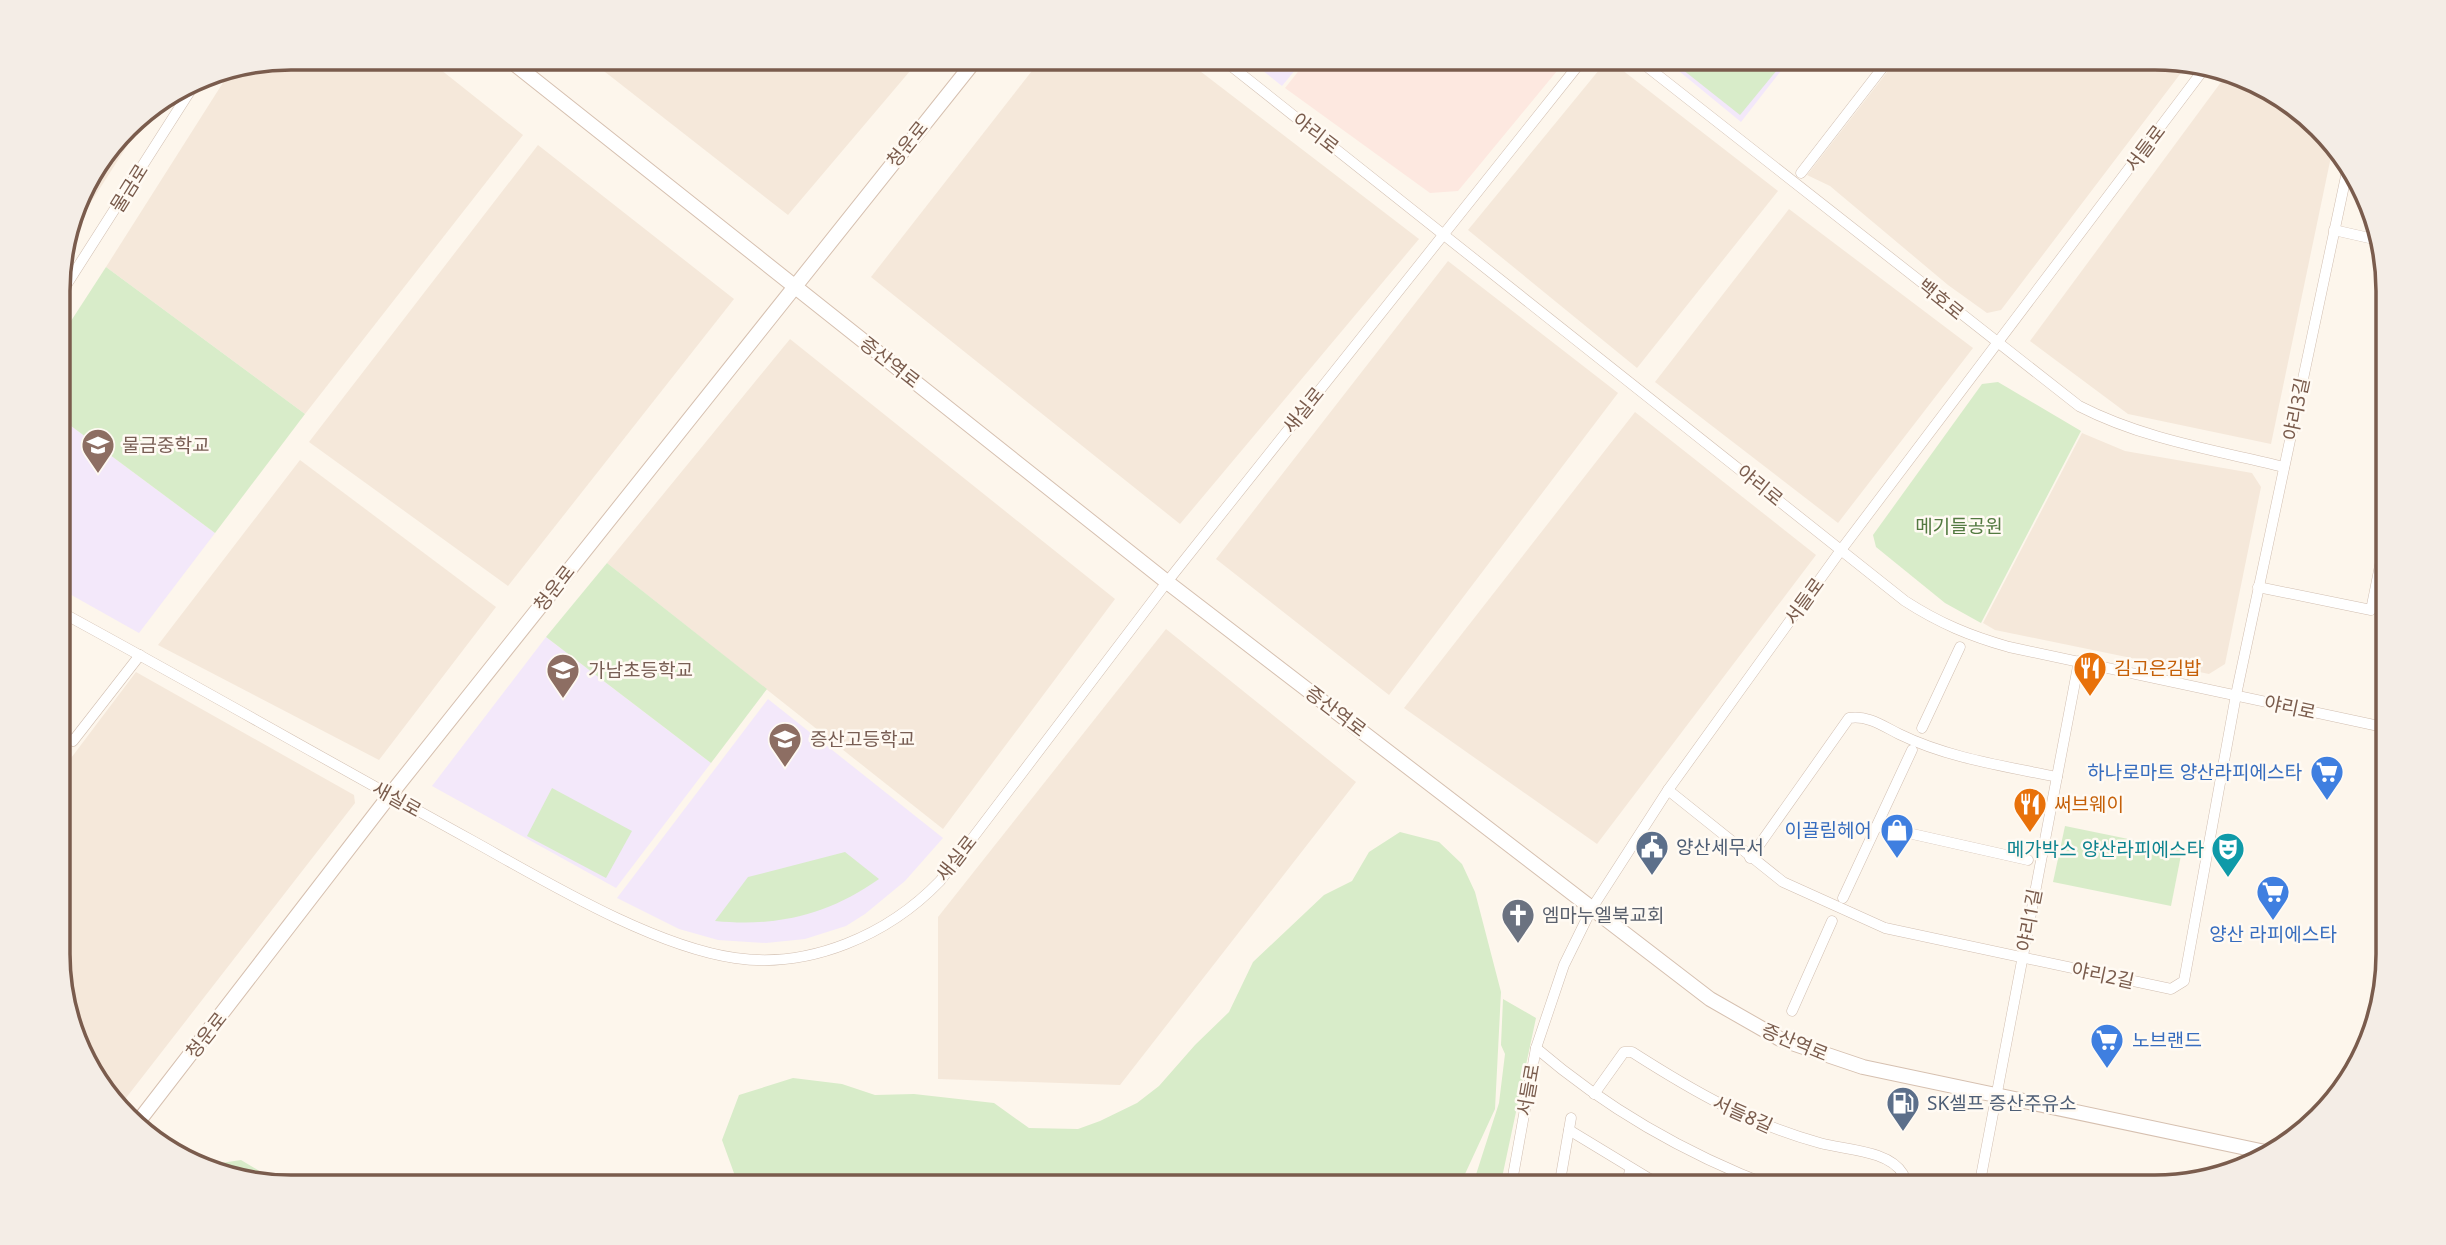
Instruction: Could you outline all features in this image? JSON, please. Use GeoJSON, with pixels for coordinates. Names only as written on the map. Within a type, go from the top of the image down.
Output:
{"type":"FeatureCollection","features":[{"type":"Feature","properties":{"kind":"street","name":"증산역로"},"geometry":{"type":"LineString","coordinates":[[522,70],[1167,582],[1710,999],[1780,1039],[1863,1067],[2256,1150]]}},
{"type":"Feature","properties":{"kind":"street","name":"청운로"},"geometry":{"type":"LineString","coordinates":[[142,1117],[390,795],[966,70]]}},
{"type":"Feature","properties":{"kind":"street","name":"야리로"},"geometry":{"type":"LineString","coordinates":[[1236,70],[1905,601],[1967,636],[2376,725]]}},
{"type":"Feature","properties":{"kind":"street","name":"새실로"},"geometry":{"type":"LineString","coordinates":[[70,617],[528,871],[683,946],[737,958],[788,959],[836,948],[883,926],[911,907],[940,881],[1167,582],[1574,70]]}},
{"type":"Feature","properties":{"kind":"street","name":"백호로"},"geometry":{"type":"LineString","coordinates":[[1651,70],[2079,406],[2115,425],[2284,467]]}},
{"type":"Feature","properties":{"kind":"street"},"geometry":{"type":"LineString","coordinates":[[1801,173],[1881,70]]}},
{"type":"Feature","properties":{"kind":"street","name":"서들로"},"geometry":{"type":"LineString","coordinates":[[1513,1175],[1536,1048],[1564,965],[1592,908],[1668,790],[1842,550],[2199,75]]}},
{"type":"Feature","properties":{"kind":"street","name":"물금로"},"geometry":{"type":"LineString","coordinates":[[70,279],[187,96]]}},
{"type":"Feature","properties":{"kind":"street","name":"야리3길"},"geometry":{"type":"LineString","coordinates":[[2236,695],[2345,179]]}},
{"type":"Feature","properties":{"kind":"street"},"geometry":{"type":"LineString","coordinates":[[2334,230],[2369,238]]}},
{"type":"Feature","properties":{"kind":"street"},"geometry":{"type":"LineString","coordinates":[[2258,587],[2371,610],[2376,585]]}},
{"type":"Feature","properties":{"kind":"street"},"geometry":{"type":"LineString","coordinates":[[1922,728],[1960,647]]}},
{"type":"Feature","properties":{"kind":"street"},"geometry":{"type":"LineString","coordinates":[[70,739],[73,741],[140,655]]}},
{"type":"Feature","properties":{"kind":"street","name":"야리1길"},"geometry":{"type":"LineString","coordinates":[[1981,1175],[2079,661]]}},
{"type":"Feature","properties":{"kind":"street","name":"야리2길"},"geometry":{"type":"LineString","coordinates":[[1668,790],[1783,882],[1885,928],[2171,989],[2184,981],[2236,695]]}},
{"type":"Feature","properties":{"kind":"street"},"geometry":{"type":"LineString","coordinates":[[1750,858],[1849,718],[1863,716],[1915,742],[1947,752],[2057,777]]}},
{"type":"Feature","properties":{"kind":"street"},"geometry":{"type":"LineString","coordinates":[[1843,898],[1912,750]]}},
{"type":"Feature","properties":{"kind":"street"},"geometry":{"type":"LineString","coordinates":[[1877,826],[2028,860]]}},
{"type":"Feature","properties":{"kind":"street"},"geometry":{"type":"LineString","coordinates":[[1793,1011],[1832,921]]}},
{"type":"Feature","properties":{"kind":"street"},"geometry":{"type":"LineString","coordinates":[[1536,1048],[1594,1094],[1697,1156],[1741,1175]]}},
{"type":"Feature","properties":{"kind":"street","name":"서들8길"},"geometry":{"type":"LineString","coordinates":[[1594,1094],[1624,1052],[1632,1052],[1698,1094],[1742,1116],[1793,1136],[1889,1160],[1898,1166],[1903,1175]]}},
{"type":"Feature","properties":{"kind":"street"},"geometry":{"type":"LineString","coordinates":[[1561,1175],[1571,1118]]}},
{"type":"Feature","properties":{"kind":"street"},"geometry":{"type":"LineString","coordinates":[[1569,1130],[1642,1175]]}},
{"type":"Feature","properties":{"kind":"street"},"geometry":{"type":"LineString","coordinates":[[1629,1175],[1630,1168]]}},
{"type":"Feature","properties":{"kind":"shaded area"},"geometry":{"type":"Polygon","coordinates":[[[291,70],[441,70],[523,135],[305,414],[106,267],[224,81],[248,74],[291,70]]]}},
{"type":"Feature","properties":{"kind":"shaded area"},"geometry":{"type":"Polygon","coordinates":[[[603,70],[911,70],[788,215],[603,70]]]}},
{"type":"Feature","properties":{"kind":"shaded area"},"geometry":{"type":"Polygon","coordinates":[[[1033,70],[1199,70],[1419,239],[1180,524],[871,277],[1033,70]]]}},
{"type":"Feature","properties":{"kind":"shaded area"},"geometry":{"type":"Polygon","coordinates":[[[1262,70],[1295,70],[1282,86],[1262,70]]]}},
{"type":"Feature","properties":{"kind":"shaded area"},"geometry":{"type":"Polygon","coordinates":[[[1299,70],[1558,70],[1458,191],[1430,193],[1285,88],[1299,70]]]}},
{"type":"Feature","properties":{"kind":"shaded area"},"geometry":{"type":"Polygon","coordinates":[[[1599,70],[1622,70],[1778,191],[1637,368],[1468,230],[1599,70]]]}},
{"type":"Feature","properties":{"kind":"shaded area"},"geometry":{"type":"Polygon","coordinates":[[[1678,70],[1782,70],[1741,122],[1678,70]]]}},
{"type":"Feature","properties":{"kind":"shaded area"},"geometry":{"type":"Polygon","coordinates":[[[1889,70],[2182,72],[2001,310],[1987,313],[1948,285],[1830,186],[1807,175],[1889,70]]]}},
{"type":"Feature","properties":{"kind":"shaded area"},"geometry":{"type":"Polygon","coordinates":[[[2222,81],[2253,93],[2278,107],[2301,125],[2331,158],[2271,444],[2128,414],[2030,341],[2222,81]]]}},
{"type":"Feature","properties":{"kind":"shaded area"},"geometry":{"type":"Polygon","coordinates":[[[132,139],[85,211],[107,168],[132,139]]]}},
{"type":"Feature","properties":{"kind":"shaded area"},"geometry":{"type":"Polygon","coordinates":[[[538,145],[734,299],[508,586],[309,442],[538,145]]]}},
{"type":"Feature","properties":{"kind":"shaded area"},"geometry":{"type":"Polygon","coordinates":[[[1789,209],[1973,348],[1838,523],[1655,382],[1789,209]]]}},
{"type":"Feature","properties":{"kind":"shaded area"},"geometry":{"type":"Polygon","coordinates":[[[1448,261],[1618,393],[1389,695],[1216,559],[1448,261]]]}},
{"type":"Feature","properties":{"kind":"shaded area"},"geometry":{"type":"Polygon","coordinates":[[[790,339],[1115,599],[943,829],[607,563],[790,339]]]}},
{"type":"Feature","properties":{"kind":"shaded area"},"geometry":{"type":"Polygon","coordinates":[[[1635,412],[1816,555],[1597,844],[1404,708],[1635,412]]]}},
{"type":"Feature","properties":{"kind":"shaded area","name":"물금중학교"},"geometry":{"type":"Polygon","coordinates":[[[70,425],[215,533],[139,633],[70,594],[70,425]]]}},
{"type":"Feature","properties":{"kind":"shaded area"},"geometry":{"type":"Polygon","coordinates":[[[2082,433],[2125,451],[2252,473],[2261,487],[2225,664],[2209,674],[1995,630],[1983,623],[2082,433]]]}},
{"type":"Feature","properties":{"kind":"shaded area"},"geometry":{"type":"Polygon","coordinates":[[[300,460],[496,607],[379,760],[158,645],[300,460]]]}},
{"type":"Feature","properties":{"kind":"shaded area"},"geometry":{"type":"Polygon","coordinates":[[[1166,629],[1356,782],[1120,1085],[938,1079],[938,917],[1166,629]]]}},
{"type":"Feature","properties":{"kind":"shaded area","name":"가남초등학교"},"geometry":{"type":"Polygon","coordinates":[[[546,637],[711,763],[616,888],[432,786],[546,637]]]}},
{"type":"Feature","properties":{"kind":"shaded area"},"geometry":{"type":"Polygon","coordinates":[[[136,672],[354,795],[355,803],[125,1100],[107,1077],[93,1052],[82,1025],[72,983],[70,759],[136,672]]]}},
{"type":"Feature","properties":{"kind":"shaded area","name":"증산고등학교"},"geometry":{"type":"Polygon","coordinates":[[[768,699],[943,838],[905,881],[865,914],[846,926],[805,939],[766,943],[718,940],[679,929],[617,898],[768,699]]]}},
{"type":"Feature","properties":{"kind":"green space"},"geometry":{"type":"Polygon","coordinates":[[[1683,70],[1777,70],[1740,115],[1683,70]]]}},
{"type":"Feature","properties":{"kind":"green space"},"geometry":{"type":"Polygon","coordinates":[[[106,267],[305,414],[215,533],[70,425],[70,322],[106,267]]]}},
{"type":"Feature","properties":{"kind":"green space","name":"메기들공원"},"geometry":{"type":"Polygon","coordinates":[[[1998,382],[2081,431],[1981,623],[1945,603],[1876,547],[1873,535],[1982,384],[1998,382]]]}},
{"type":"Feature","properties":{"kind":"green space"},"geometry":{"type":"Polygon","coordinates":[[[607,563],[767,689],[711,763],[546,637],[607,563]]]}},
{"type":"Feature","properties":{"kind":"green space"},"geometry":{"type":"Polygon","coordinates":[[[552,788],[632,831],[606,878],[527,836],[552,788]]]}},
{"type":"Feature","properties":{"kind":"green space"},"geometry":{"type":"Polygon","coordinates":[[[2065,826],[2182,850],[2171,906],[2053,882],[2065,826]]]}},
{"type":"Feature","properties":{"kind":"green space"},"geometry":{"type":"Polygon","coordinates":[[[1400,832],[1439,842],[1462,864],[1475,892],[1501,992],[1495,1109],[1465,1175],[735,1175],[722,1140],[739,1095],[793,1078],[842,1084],[875,1095],[914,1094],[994,1103],[1029,1128],[1078,1129],[1137,1103],[1159,1086],[1229,1012],[1253,962],[1324,895],[1352,881],[1369,852],[1400,832]]]}},
{"type":"Feature","properties":{"kind":"green space"},"geometry":{"type":"Polygon","coordinates":[[[845,852],[879,879],[841,902],[801,916],[760,922],[715,921],[748,877],[845,852]]]}},
{"type":"Feature","properties":{"kind":"green space"},"geometry":{"type":"Polygon","coordinates":[[[1503,999],[1536,1018],[1503,1175],[1476,1175],[1499,1103],[1505,1054],[1501,1045],[1503,999]]]}},
{"type":"Feature","properties":{"kind":"green space"},"geometry":{"type":"Polygon","coordinates":[[[241,1160],[263,1173],[248,1171],[220,1163],[241,1160]]]}},
{"type":"Feature","properties":{"kind":"place","name":"물금중학교"},"geometry":{"type":"Point","coordinates":[98,475]}},
{"type":"Feature","properties":{"kind":"place","name":"김고은김밥"},"geometry":{"type":"Point","coordinates":[2090,698]}},
{"type":"Feature","properties":{"kind":"place","name":"가남초등학교"},"geometry":{"type":"Point","coordinates":[563,700]}},
{"type":"Feature","properties":{"kind":"place","name":"증산고등학교"},"geometry":{"type":"Point","coordinates":[785,769]}},
{"type":"Feature","properties":{"kind":"place","name":"하나로마트 양산라피에스타"},"geometry":{"type":"Point","coordinates":[2327,802]}},
{"type":"Feature","properties":{"kind":"place","name":"써브웨이"},"geometry":{"type":"Point","coordinates":[2030,834]}},
{"type":"Feature","properties":{"kind":"place","name":"이끌림헤어"},"geometry":{"type":"Point","coordinates":[1897,860]}},
{"type":"Feature","properties":{"kind":"place","name":"양산세무서"},"geometry":{"type":"Point","coordinates":[1652,877]}},
{"type":"Feature","properties":{"kind":"place","name":"메가박스 양산라피에스타"},"geometry":{"type":"Point","coordinates":[2228,879]}},
{"type":"Feature","properties":{"kind":"place","name":"양산 라피에스타"},"geometry":{"type":"Point","coordinates":[2273,922]}},
{"type":"Feature","properties":{"kind":"place","name":"엠마누엘북교회"},"geometry":{"type":"Point","coordinates":[1518,945]}},
{"type":"Feature","properties":{"kind":"place","name":"노브랜드"},"geometry":{"type":"Point","coordinates":[2107,1070]}},
{"type":"Feature","properties":{"kind":"place","name":"SK셀프 증산주유소"},"geometry":{"type":"Point","coordinates":[1903,1133]}}]}
